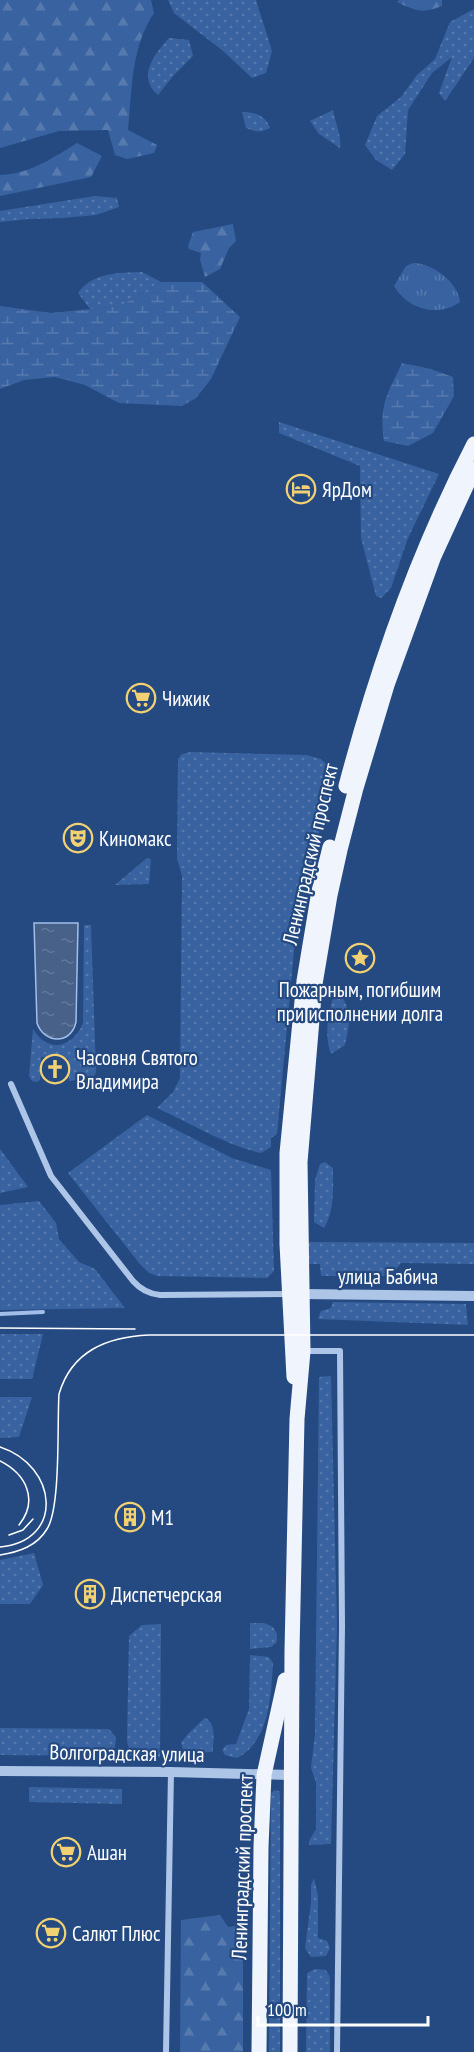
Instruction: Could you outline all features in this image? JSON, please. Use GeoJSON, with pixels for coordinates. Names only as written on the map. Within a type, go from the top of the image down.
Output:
{"type":"FeatureCollection","features":[{"type":"Feature","properties":{"kind":"main road","name":"Ленинградский проспект"},"geometry":{"type":"LineString","coordinates":[[290,2052],[290,1775],[297,1352],[287,1153],[304,981],[319,891],[357,743],[395,626],[419,564],[474,444]]}},
{"type":"Feature","properties":{"kind":"main road","name":"Ленинградский проспект"},"geometry":{"type":"LineString","coordinates":[[295,1294],[303,1114],[315,984],[330,895],[356,788],[390,675],[434,556],[474,469]]}},
{"type":"Feature","properties":{"kind":"main road","name":"Ленинградский проспект"},"geometry":{"type":"LineString","coordinates":[[259,2052],[264,1774],[292,1651]]}},
{"type":"Feature","properties":{"kind":"street"},"geometry":{"type":"LineString","coordinates":[[12,1084],[42,1158],[58,1187],[133,1281],[146,1292],[160,1295],[295,1294]]}},
{"type":"Feature","properties":{"kind":"street","name":"улица Бабича"},"geometry":{"type":"LineString","coordinates":[[295,1294],[474,1296]]}},
{"type":"Feature","properties":{"kind":"street"},"geometry":{"type":"LineString","coordinates":[[297,1352],[340,1352],[342,1626],[337,2052]]}},
{"type":"Feature","properties":{"kind":"street","name":"Волгоградская улица"},"geometry":{"type":"LineString","coordinates":[[0,1771],[290,1775]]}},
{"type":"Feature","properties":{"kind":"street"},"geometry":{"type":"LineString","coordinates":[[166,2052],[171,1772]]}},
{"type":"Feature","properties":{"kind":"green space"},"geometry":{"type":"Polygon","coordinates":[[[0,0],[151,0],[154,13],[146,26],[137,54],[128,130],[157,145],[154,153],[127,159],[115,155],[108,130],[59,131],[0,148],[0,0]]]}},
{"type":"Feature","properties":{"kind":"green space"},"geometry":{"type":"Polygon","coordinates":[[[168,0],[256,0],[272,51],[266,73],[252,78],[223,51],[174,13],[168,0]]]}},
{"type":"Feature","properties":{"kind":"green space"},"geometry":{"type":"Polygon","coordinates":[[[399,0],[442,0],[442,6],[419,10],[397,2],[399,0]]]}},
{"type":"Feature","properties":{"kind":"green space"},"geometry":{"type":"Polygon","coordinates":[[[474,9],[474,58],[445,101],[439,93],[452,57],[432,73],[408,110],[405,154],[392,170],[376,160],[365,145],[377,116],[401,97],[417,75],[435,59],[450,22],[474,9]]]}},
{"type":"Feature","properties":{"kind":"green space"},"geometry":{"type":"Polygon","coordinates":[[[169,38],[189,40],[193,56],[158,95],[148,80],[148,73],[158,51],[169,38]]]}},
{"type":"Feature","properties":{"kind":"green space"},"geometry":{"type":"Polygon","coordinates":[[[333,110],[340,148],[319,134],[310,121],[333,110]]]}},
{"type":"Feature","properties":{"kind":"green space"},"geometry":{"type":"Polygon","coordinates":[[[242,112],[259,115],[270,128],[258,131],[246,128],[242,112]]]}},
{"type":"Feature","properties":{"kind":"green space"},"geometry":{"type":"Polygon","coordinates":[[[77,143],[102,156],[91,177],[0,196],[0,175],[31,168],[77,143]]]}},
{"type":"Feature","properties":{"kind":"green space"},"geometry":{"type":"Polygon","coordinates":[[[95,196],[117,198],[119,207],[96,215],[0,222],[0,211],[95,196]]]}},
{"type":"Feature","properties":{"kind":"green space"},"geometry":{"type":"Polygon","coordinates":[[[233,224],[236,241],[229,248],[220,269],[205,277],[200,260],[201,253],[189,249],[188,246],[193,232],[233,224]]]}},
{"type":"Feature","properties":{"kind":"green space"},"geometry":{"type":"Polygon","coordinates":[[[413,263],[428,266],[443,275],[454,287],[460,302],[451,307],[433,310],[424,309],[407,300],[394,286],[406,266],[413,263]]]}},
{"type":"Feature","properties":{"kind":"green space"},"geometry":{"type":"Polygon","coordinates":[[[142,272],[161,282],[120,306],[90,309],[78,293],[84,286],[99,277],[142,272]]]}},
{"type":"Feature","properties":{"kind":"green space"},"geometry":{"type":"Polygon","coordinates":[[[161,282],[202,282],[240,317],[211,379],[196,398],[182,406],[119,403],[85,385],[55,377],[24,380],[0,389],[0,306],[51,313],[120,306],[161,282]]]}},
{"type":"Feature","properties":{"kind":"green space"},"geometry":{"type":"Polygon","coordinates":[[[402,363],[431,369],[453,377],[454,396],[433,433],[408,446],[384,441],[383,428],[386,400],[402,363]]]}},
{"type":"Feature","properties":{"kind":"green space"},"geometry":{"type":"Polygon","coordinates":[[[279,422],[439,474],[408,538],[391,588],[381,598],[376,596],[361,538],[360,466],[279,433],[279,422]]]}},
{"type":"Feature","properties":{"kind":"green space"},"geometry":{"type":"Polygon","coordinates":[[[190,752],[306,755],[321,759],[330,768],[331,780],[295,940],[277,1134],[271,1138],[271,1147],[261,1153],[221,1139],[157,1108],[173,1092],[180,1078],[182,876],[177,858],[178,759],[182,754],[190,752]]]}},
{"type":"Feature","properties":{"kind":"green space"},"geometry":{"type":"Polygon","coordinates":[[[147,858],[151,859],[149,884],[115,885],[147,858]]]}},
{"type":"Feature","properties":{"kind":"green space"},"geometry":{"type":"Polygon","coordinates":[[[84,925],[91,925],[96,1073],[93,1077],[80,1077],[69,1081],[68,1058],[41,1057],[40,1080],[32,1081],[29,1076],[33,1029],[46,1042],[60,1045],[73,1038],[83,1023],[84,925]]]}},
{"type":"Feature","properties":{"kind":"green space"},"geometry":{"type":"Polygon","coordinates":[[[334,995],[341,995],[349,1014],[349,1020],[345,1045],[331,1054],[328,1025],[334,995]]]}},
{"type":"Feature","properties":{"kind":"green space"},"geometry":{"type":"Polygon","coordinates":[[[147,1115],[232,1158],[271,1170],[274,1271],[267,1278],[158,1276],[149,1273],[68,1173],[147,1115]]]}},
{"type":"Feature","properties":{"kind":"green space"},"geometry":{"type":"Polygon","coordinates":[[[0,1149],[28,1187],[0,1193],[0,1149]]]}},
{"type":"Feature","properties":{"kind":"green space"},"geometry":{"type":"Polygon","coordinates":[[[325,1162],[333,1168],[333,1191],[332,1206],[324,1228],[314,1222],[315,1180],[320,1164],[325,1162]]]}},
{"type":"Feature","properties":{"kind":"green space"},"geometry":{"type":"Polygon","coordinates":[[[39,1201],[56,1223],[59,1239],[79,1262],[95,1269],[125,1308],[0,1310],[0,1205],[39,1201]]]}},
{"type":"Feature","properties":{"kind":"green space"},"geometry":{"type":"Polygon","coordinates":[[[304,1242],[474,1243],[474,1264],[401,1263],[390,1276],[321,1276],[320,1264],[305,1264],[304,1242]]]}},
{"type":"Feature","properties":{"kind":"green space"},"geometry":{"type":"Polygon","coordinates":[[[333,1302],[466,1304],[468,1325],[318,1319],[321,1311],[331,1308],[333,1302]]]}},
{"type":"Feature","properties":{"kind":"green space"},"geometry":{"type":"Polygon","coordinates":[[[0,1334],[43,1334],[32,1379],[0,1379],[0,1334]]]}},
{"type":"Feature","properties":{"kind":"green space"},"geometry":{"type":"Polygon","coordinates":[[[331,1376],[337,1626],[331,1844],[309,1845],[316,1829],[316,1782],[311,1768],[315,1734],[319,1377],[331,1376]]]}},
{"type":"Feature","properties":{"kind":"green space"},"geometry":{"type":"Polygon","coordinates":[[[0,1397],[32,1397],[19,1437],[0,1438],[0,1397]]]}},
{"type":"Feature","properties":{"kind":"green space"},"geometry":{"type":"Polygon","coordinates":[[[34,1553],[43,1585],[30,1604],[0,1604],[0,1560],[34,1553]]]}},
{"type":"Feature","properties":{"kind":"green space"},"geometry":{"type":"Polygon","coordinates":[[[250,1623],[264,1623],[273,1627],[277,1634],[277,1642],[271,1647],[250,1649],[250,1623]]]}},
{"type":"Feature","properties":{"kind":"green space"},"geometry":{"type":"Polygon","coordinates":[[[161,1624],[160,1757],[131,1758],[127,1741],[129,1636],[142,1625],[161,1624]]]}},
{"type":"Feature","properties":{"kind":"green space"},"geometry":{"type":"Polygon","coordinates":[[[250,1655],[269,1657],[273,1663],[271,1689],[267,1716],[262,1729],[248,1750],[237,1758],[225,1755],[222,1750],[226,1745],[236,1744],[249,1709],[250,1655]]]}},
{"type":"Feature","properties":{"kind":"green space"},"geometry":{"type":"Polygon","coordinates":[[[205,1718],[209,1720],[213,1728],[213,1752],[184,1753],[181,1743],[205,1718]]]}},
{"type":"Feature","properties":{"kind":"green space"},"geometry":{"type":"Polygon","coordinates":[[[0,1728],[109,1729],[116,1737],[114,1756],[0,1755],[0,1728]]]}},
{"type":"Feature","properties":{"kind":"green space"},"geometry":{"type":"Polygon","coordinates":[[[29,1787],[122,1789],[122,1804],[29,1802],[29,1787]]]}},
{"type":"Feature","properties":{"kind":"green space"},"geometry":{"type":"Polygon","coordinates":[[[275,1790],[279,1791],[280,1795],[280,2052],[269,2052],[271,1793],[275,1790]]]}},
{"type":"Feature","properties":{"kind":"green space"},"geometry":{"type":"Polygon","coordinates":[[[314,1878],[318,1896],[318,1938],[327,1941],[330,1948],[326,1956],[311,1957],[305,1948],[311,1885],[314,1878]]]}},
{"type":"Feature","properties":{"kind":"green space"},"geometry":{"type":"Polygon","coordinates":[[[220,1915],[228,1927],[243,1925],[243,2052],[180,2052],[181,1920],[220,1915]]]}},
{"type":"Feature","properties":{"kind":"green space"},"geometry":{"type":"Polygon","coordinates":[[[315,1969],[326,1970],[330,1977],[330,2052],[306,2052],[307,1973],[315,1969]]]}},
{"type":"Feature","properties":{"kind":"water"},"geometry":{"type":"Polygon","coordinates":[[[34,923],[78,923],[76,1022],[69,1035],[63,1038],[51,1038],[45,1035],[37,1023],[34,923]]]}},
{"type":"Feature","properties":{"kind":"waterway"},"geometry":{"type":"LineString","coordinates":[[0,1314],[43,1312]]}},
{"type":"Feature","properties":{"kind":"tram line"},"geometry":{"type":"LineString","coordinates":[[0,1328],[135,1329]]}},
{"type":"Feature","properties":{"kind":"tram line"},"geometry":{"type":"LineString","coordinates":[[0,1555],[33,1544],[47,1529],[54,1503],[58,1464],[59,1394],[73,1366],[82,1357],[106,1343],[149,1335],[474,1335]]}},
{"type":"Feature","properties":{"kind":"tram line"},"geometry":{"type":"LineString","coordinates":[[0,1447],[19,1457],[34,1470],[43,1485],[46,1502],[44,1518],[36,1532],[21,1542],[0,1547]]}},
{"type":"Feature","properties":{"kind":"tram line"},"geometry":{"type":"LineString","coordinates":[[0,1461],[17,1473],[27,1488],[28,1506],[19,1525]]}},
{"type":"Feature","properties":{"kind":"tram line"},"geometry":{"type":"LineString","coordinates":[[9,1535],[23,1530],[33,1519]]}},
{"type":"Feature","properties":{"kind":"place","name":"ЯрДом"},"geometry":{"type":"Point","coordinates":[301,489]}},
{"type":"Feature","properties":{"kind":"place","name":"Чижик"},"geometry":{"type":"Point","coordinates":[141,698]}},
{"type":"Feature","properties":{"kind":"place","name":"Киномакс"},"geometry":{"type":"Point","coordinates":[78,838]}},
{"type":"Feature","properties":{"kind":"place","name":"Пожарным, погибшим при исполнении долга"},"geometry":{"type":"Point","coordinates":[360,958]}},
{"type":"Feature","properties":{"kind":"place","name":"Часовня Святого Владимира"},"geometry":{"type":"Point","coordinates":[55,1069]}},
{"type":"Feature","properties":{"kind":"place","name":"М1"},"geometry":{"type":"Point","coordinates":[130,1517]}},
{"type":"Feature","properties":{"kind":"place","name":"Диспетчерская"},"geometry":{"type":"Point","coordinates":[90,1594]}},
{"type":"Feature","properties":{"kind":"place","name":"Ашан"},"geometry":{"type":"Point","coordinates":[66,1852]}},
{"type":"Feature","properties":{"kind":"place","name":"Салют Плюс"},"geometry":{"type":"Point","coordinates":[51,1933]}}]}
